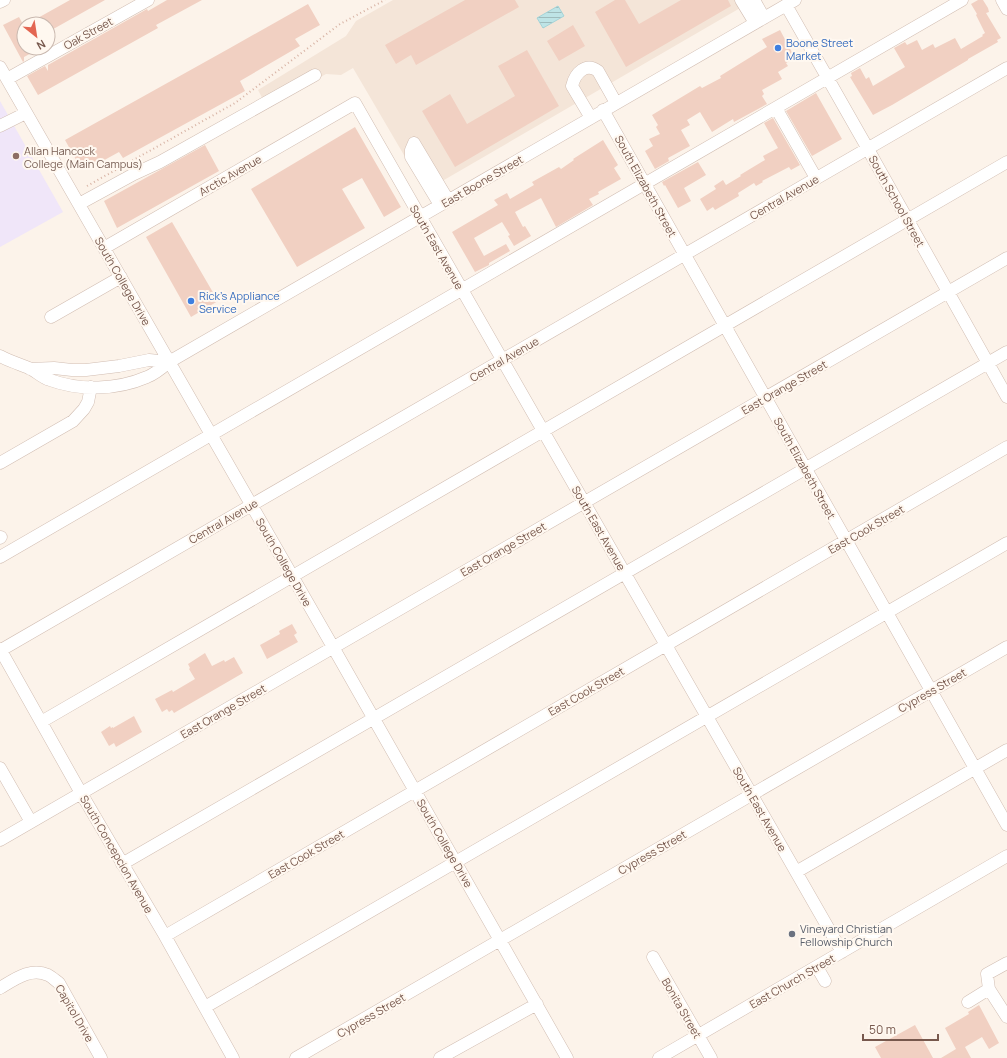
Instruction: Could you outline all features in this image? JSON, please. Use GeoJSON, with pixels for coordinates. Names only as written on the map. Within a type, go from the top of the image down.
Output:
{"type":"FeatureCollection","features":[{"type":"Feature","properties":{"kind":"street"},"geometry":{"type":"LineString","coordinates":[[0,2],[4,0]]}},
{"type":"Feature","properties":{"kind":"street","name":"Oak Street"},"geometry":{"type":"LineString","coordinates":[[7,79],[148,0]]}},
{"type":"Feature","properties":{"kind":"street"},"geometry":{"type":"LineString","coordinates":[[741,0],[760,20]]}},
{"type":"Feature","properties":{"kind":"street"},"geometry":{"type":"LineString","coordinates":[[754,0],[760,20]]}},
{"type":"Feature","properties":{"kind":"street"},"geometry":{"type":"LineString","coordinates":[[0,557],[962,0]]}},
{"type":"Feature","properties":{"kind":"street"},"geometry":{"type":"LineString","coordinates":[[1002,0],[1007,10]]}},
{"type":"Feature","properties":{"kind":"street","name":"East Boone Street"},"geometry":{"type":"LineString","coordinates":[[0,356],[30,369],[48,380],[67,386],[91,387],[122,385],[148,377],[169,362],[790,3]]}},
{"type":"Feature","properties":{"kind":"street","name":"South School Street"},"geometry":{"type":"LineString","coordinates":[[790,3],[828,78],[867,149],[1007,397]]}},
{"type":"Feature","properties":{"kind":"street","name":"South College Drive"},"geometry":{"type":"LineString","coordinates":[[0,67],[374,718],[567,1058]]}},
{"type":"Feature","properties":{"kind":"street"},"geometry":{"type":"LineString","coordinates":[[591,118],[572,86],[574,78],[583,70],[593,68],[598,71],[616,103]]}},
{"type":"Feature","properties":{"kind":"street","name":"Central Avenue"},"geometry":{"type":"LineString","coordinates":[[0,650],[1007,68]]}},
{"type":"Feature","properties":{"kind":"street"},"geometry":{"type":"LineString","coordinates":[[79,204],[134,174],[160,162],[315,75]]}},
{"type":"Feature","properties":{"kind":"street","name":"South East Avenue"},"geometry":{"type":"LineString","coordinates":[[355,103],[842,952]]}},
{"type":"Feature","properties":{"kind":"street","name":"Arctic Avenue"},"geometry":{"type":"LineString","coordinates":[[104,248],[355,103]]}},
{"type":"Feature","properties":{"kind":"street"},"geometry":{"type":"LineString","coordinates":[[776,108],[816,178]]}},
{"type":"Feature","properties":{"kind":"street","name":"South Elizabeth Street"},"geometry":{"type":"LineString","coordinates":[[603,110],[1007,825]]}},
{"type":"Feature","properties":{"kind":"street"},"geometry":{"type":"LineString","coordinates":[[0,126],[26,113]]}},
{"type":"Feature","properties":{"kind":"street"},"geometry":{"type":"LineString","coordinates":[[41,722],[1007,162]]}},
{"type":"Feature","properties":{"kind":"street"},"geometry":{"type":"LineString","coordinates":[[423,166],[444,202]]}},
{"type":"Feature","properties":{"kind":"street","name":"East Orange Street"},"geometry":{"type":"LineString","coordinates":[[0,840],[1007,258]]}},
{"type":"Feature","properties":{"kind":"street"},"geometry":{"type":"LineString","coordinates":[[51,317],[121,277]]}},
{"type":"Feature","properties":{"kind":"street"},"geometry":{"type":"LineString","coordinates":[[122,864],[1007,352]]}},
{"type":"Feature","properties":{"kind":"street"},"geometry":{"type":"LineString","coordinates":[[30,369],[54,368],[86,370],[119,366],[149,360],[169,362]]}},
{"type":"Feature","properties":{"kind":"street"},"geometry":{"type":"LineString","coordinates":[[0,463],[73,421],[88,402],[91,387]]}},
{"type":"Feature","properties":{"kind":"street","name":"East Cook Street"},"geometry":{"type":"LineString","coordinates":[[165,936],[1007,447]]}},
{"type":"Feature","properties":{"kind":"street"},"geometry":{"type":"LineString","coordinates":[[205,1007],[1007,543]]}},
{"type":"Feature","properties":{"kind":"street","name":"Cypress Street"},"geometry":{"type":"LineString","coordinates":[[296,1058],[1007,647]]}},
{"type":"Feature","properties":{"kind":"street","name":"South Concepcion Avenue"},"geometry":{"type":"LineString","coordinates":[[0,650],[81,793],[165,936],[233,1058]]}},
{"type":"Feature","properties":{"kind":"street"},"geometry":{"type":"LineString","coordinates":[[796,872],[1007,750]]}},
{"type":"Feature","properties":{"kind":"street"},"geometry":{"type":"LineString","coordinates":[[0,768],[31,822]]}},
{"type":"Feature","properties":{"kind":"street","name":"East Church Street"},"geometry":{"type":"LineString","coordinates":[[659,1058],[1007,856]]}},
{"type":"Feature","properties":{"kind":"street","name":"Bonita Street"},"geometry":{"type":"LineString","coordinates":[[653,957],[711,1058]]}},
{"type":"Feature","properties":{"kind":"street"},"geometry":{"type":"LineString","coordinates":[[1007,963],[987,974],[989,989],[1007,1017]]}},
{"type":"Feature","properties":{"kind":"street"},"geometry":{"type":"LineString","coordinates":[[817,967],[825,981]]}},
{"type":"Feature","properties":{"kind":"street","name":"Capitol Drive"},"geometry":{"type":"LineString","coordinates":[[0,988],[24,974],[36,972],[49,975],[59,983],[101,1058]]}},
{"type":"Feature","properties":{"kind":"street"},"geometry":{"type":"LineString","coordinates":[[968,1002],[989,989]]}},
{"type":"Feature","properties":{"kind":"street"},"geometry":{"type":"LineString","coordinates":[[440,1058],[536,1004]]}},
{"type":"Feature","properties":{"kind":"path"},"geometry":{"type":"LineString","coordinates":[[87,186],[236,102],[340,24],[385,0]]}},
{"type":"Feature","properties":{"kind":"shaded area"},"geometry":{"type":"Polygon","coordinates":[[[393,0],[754,0],[425,191],[353,68],[341,75],[326,74],[267,107],[258,90],[346,36],[356,21],[393,0]]]}},
{"type":"Feature","properties":{"kind":"shaded area","name":"Allan Hancock College (Main Campus)"},"geometry":{"type":"Polygon","coordinates":[[[0,101],[63,212],[0,247],[0,101]]]}},
{"type":"Feature","properties":{"kind":"water"},"geometry":{"type":"Polygon","coordinates":[[[558,6],[564,16],[543,28],[537,18],[558,6]]]}},
{"type":"Feature","properties":{"kind":"building"},"geometry":{"type":"Polygon","coordinates":[[[70,0],[105,0],[56,28],[56,16],[41,16],[70,0]]]}},
{"type":"Feature","properties":{"kind":"building"},"geometry":{"type":"Polygon","coordinates":[[[167,0],[202,0],[156,25],[158,28],[38,95],[27,76],[45,66],[48,71],[48,65],[147,9],[148,11],[167,0]]]}},
{"type":"Feature","properties":{"kind":"building"},"geometry":{"type":"Polygon","coordinates":[[[465,0],[515,0],[519,7],[416,65],[411,55],[396,64],[385,45],[465,0]]]}},
{"type":"Feature","properties":{"kind":"building"},"geometry":{"type":"Polygon","coordinates":[[[615,0],[625,0],[639,24],[681,0],[728,0],[731,6],[626,67],[595,12],[615,0]]]}},
{"type":"Feature","properties":{"kind":"building"},"geometry":{"type":"Polygon","coordinates":[[[978,0],[983,0],[988,8],[989,12],[986,13],[1001,38],[997,40],[998,42],[873,115],[850,77],[852,76],[851,73],[860,68],[866,79],[869,77],[873,86],[905,67],[894,48],[905,42],[907,45],[917,40],[922,50],[933,44],[935,48],[955,38],[961,49],[983,36],[982,35],[985,33],[971,4],[978,0]]]}},
{"type":"Feature","properties":{"kind":"building"},"geometry":{"type":"Polygon","coordinates":[[[308,4],[320,25],[295,39],[300,46],[240,81],[245,91],[123,158],[119,152],[88,169],[84,163],[79,165],[65,140],[308,4]]]}},
{"type":"Feature","properties":{"kind":"building"},"geometry":{"type":"Polygon","coordinates":[[[16,18],[16,49],[3,25],[16,18]]]}},
{"type":"Feature","properties":{"kind":"building"},"geometry":{"type":"Polygon","coordinates":[[[573,25],[585,46],[559,61],[547,41],[573,25]]]}},
{"type":"Feature","properties":{"kind":"building"},"geometry":{"type":"Polygon","coordinates":[[[780,30],[795,58],[786,63],[788,66],[778,72],[782,79],[762,90],[764,94],[762,96],[767,104],[734,122],[733,119],[712,132],[700,112],[687,120],[690,125],[681,130],[690,146],[668,158],[669,161],[655,169],[645,151],[653,146],[649,139],[660,134],[656,127],[658,125],[652,115],[700,86],[702,88],[721,78],[720,76],[767,47],[762,39],[780,30]]]}},
{"type":"Feature","properties":{"kind":"building"},"geometry":{"type":"Polygon","coordinates":[[[527,50],[559,106],[455,167],[422,111],[450,94],[467,124],[515,96],[498,66],[527,50]]]}},
{"type":"Feature","properties":{"kind":"building"},"geometry":{"type":"Polygon","coordinates":[[[20,56],[26,56],[24,57],[23,62],[20,56]]]}},
{"type":"Feature","properties":{"kind":"building"},"geometry":{"type":"Polygon","coordinates":[[[816,93],[842,139],[812,156],[786,111],[816,93]]]}},
{"type":"Feature","properties":{"kind":"building"},"geometry":{"type":"Polygon","coordinates":[[[773,118],[800,165],[791,170],[789,167],[762,181],[763,182],[756,186],[754,183],[738,193],[739,196],[715,210],[713,207],[707,211],[700,199],[716,189],[714,186],[723,180],[726,185],[765,160],[763,156],[778,148],[764,123],[773,118]]]}},
{"type":"Feature","properties":{"kind":"building"},"geometry":{"type":"Polygon","coordinates":[[[355,127],[401,207],[384,217],[362,178],[342,189],[365,228],[297,267],[251,189],[355,127]]]}},
{"type":"Feature","properties":{"kind":"building"},"geometry":{"type":"Polygon","coordinates":[[[603,140],[618,165],[614,168],[621,179],[589,199],[593,205],[556,227],[541,198],[515,212],[523,227],[525,226],[531,236],[514,246],[508,236],[510,235],[502,222],[474,238],[484,256],[506,244],[510,251],[489,263],[489,265],[475,272],[452,232],[498,205],[494,200],[507,193],[510,199],[534,185],[532,182],[559,167],[561,169],[574,160],[573,159],[603,140]]]}},
{"type":"Feature","properties":{"kind":"building"},"geometry":{"type":"Polygon","coordinates":[[[205,145],[219,171],[117,228],[104,201],[205,145]]]}},
{"type":"Feature","properties":{"kind":"building"},"geometry":{"type":"Polygon","coordinates":[[[698,162],[706,175],[684,188],[691,201],[678,208],[662,182],[698,162]]]}},
{"type":"Feature","properties":{"kind":"building"},"geometry":{"type":"Polygon","coordinates":[[[172,222],[218,301],[191,317],[146,237],[172,222]]]}},
{"type":"Feature","properties":{"kind":"building"},"geometry":{"type":"Polygon","coordinates":[[[292,624],[297,633],[294,635],[298,642],[267,659],[260,645],[280,634],[279,631],[292,624]]]}},
{"type":"Feature","properties":{"kind":"building"},"geometry":{"type":"Polygon","coordinates":[[[205,653],[212,666],[224,660],[225,662],[234,657],[243,673],[174,713],[172,710],[169,712],[167,709],[162,712],[155,699],[172,690],[173,692],[195,679],[189,669],[188,664],[205,653]]]}},
{"type":"Feature","properties":{"kind":"building"},"geometry":{"type":"Polygon","coordinates":[[[134,716],[142,732],[116,747],[114,743],[109,746],[101,732],[110,726],[113,728],[134,716]]]}},
{"type":"Feature","properties":{"kind":"building"},"geometry":{"type":"Polygon","coordinates":[[[979,1005],[999,1043],[989,1049],[982,1037],[965,1047],[971,1058],[941,1058],[956,1049],[945,1028],[969,1014],[968,1012],[979,1005]]]}},
{"type":"Feature","properties":{"kind":"building"},"geometry":{"type":"Polygon","coordinates":[[[915,1025],[933,1058],[881,1058],[875,1047],[915,1025]]]}},
{"type":"Feature","properties":{"kind":"place","name":"Boone Street Market"},"geometry":{"type":"Point","coordinates":[778,48]}},
{"type":"Feature","properties":{"kind":"place","name":"Allan Hancock College (Main Campus)"},"geometry":{"type":"Point","coordinates":[16,156]}},
{"type":"Feature","properties":{"kind":"place","name":"Rick's Appliance Service"},"geometry":{"type":"Point","coordinates":[191,301]}},
{"type":"Feature","properties":{"kind":"place","name":"Vineyard Christian Fellowship Church"},"geometry":{"type":"Point","coordinates":[792,934]}}]}
